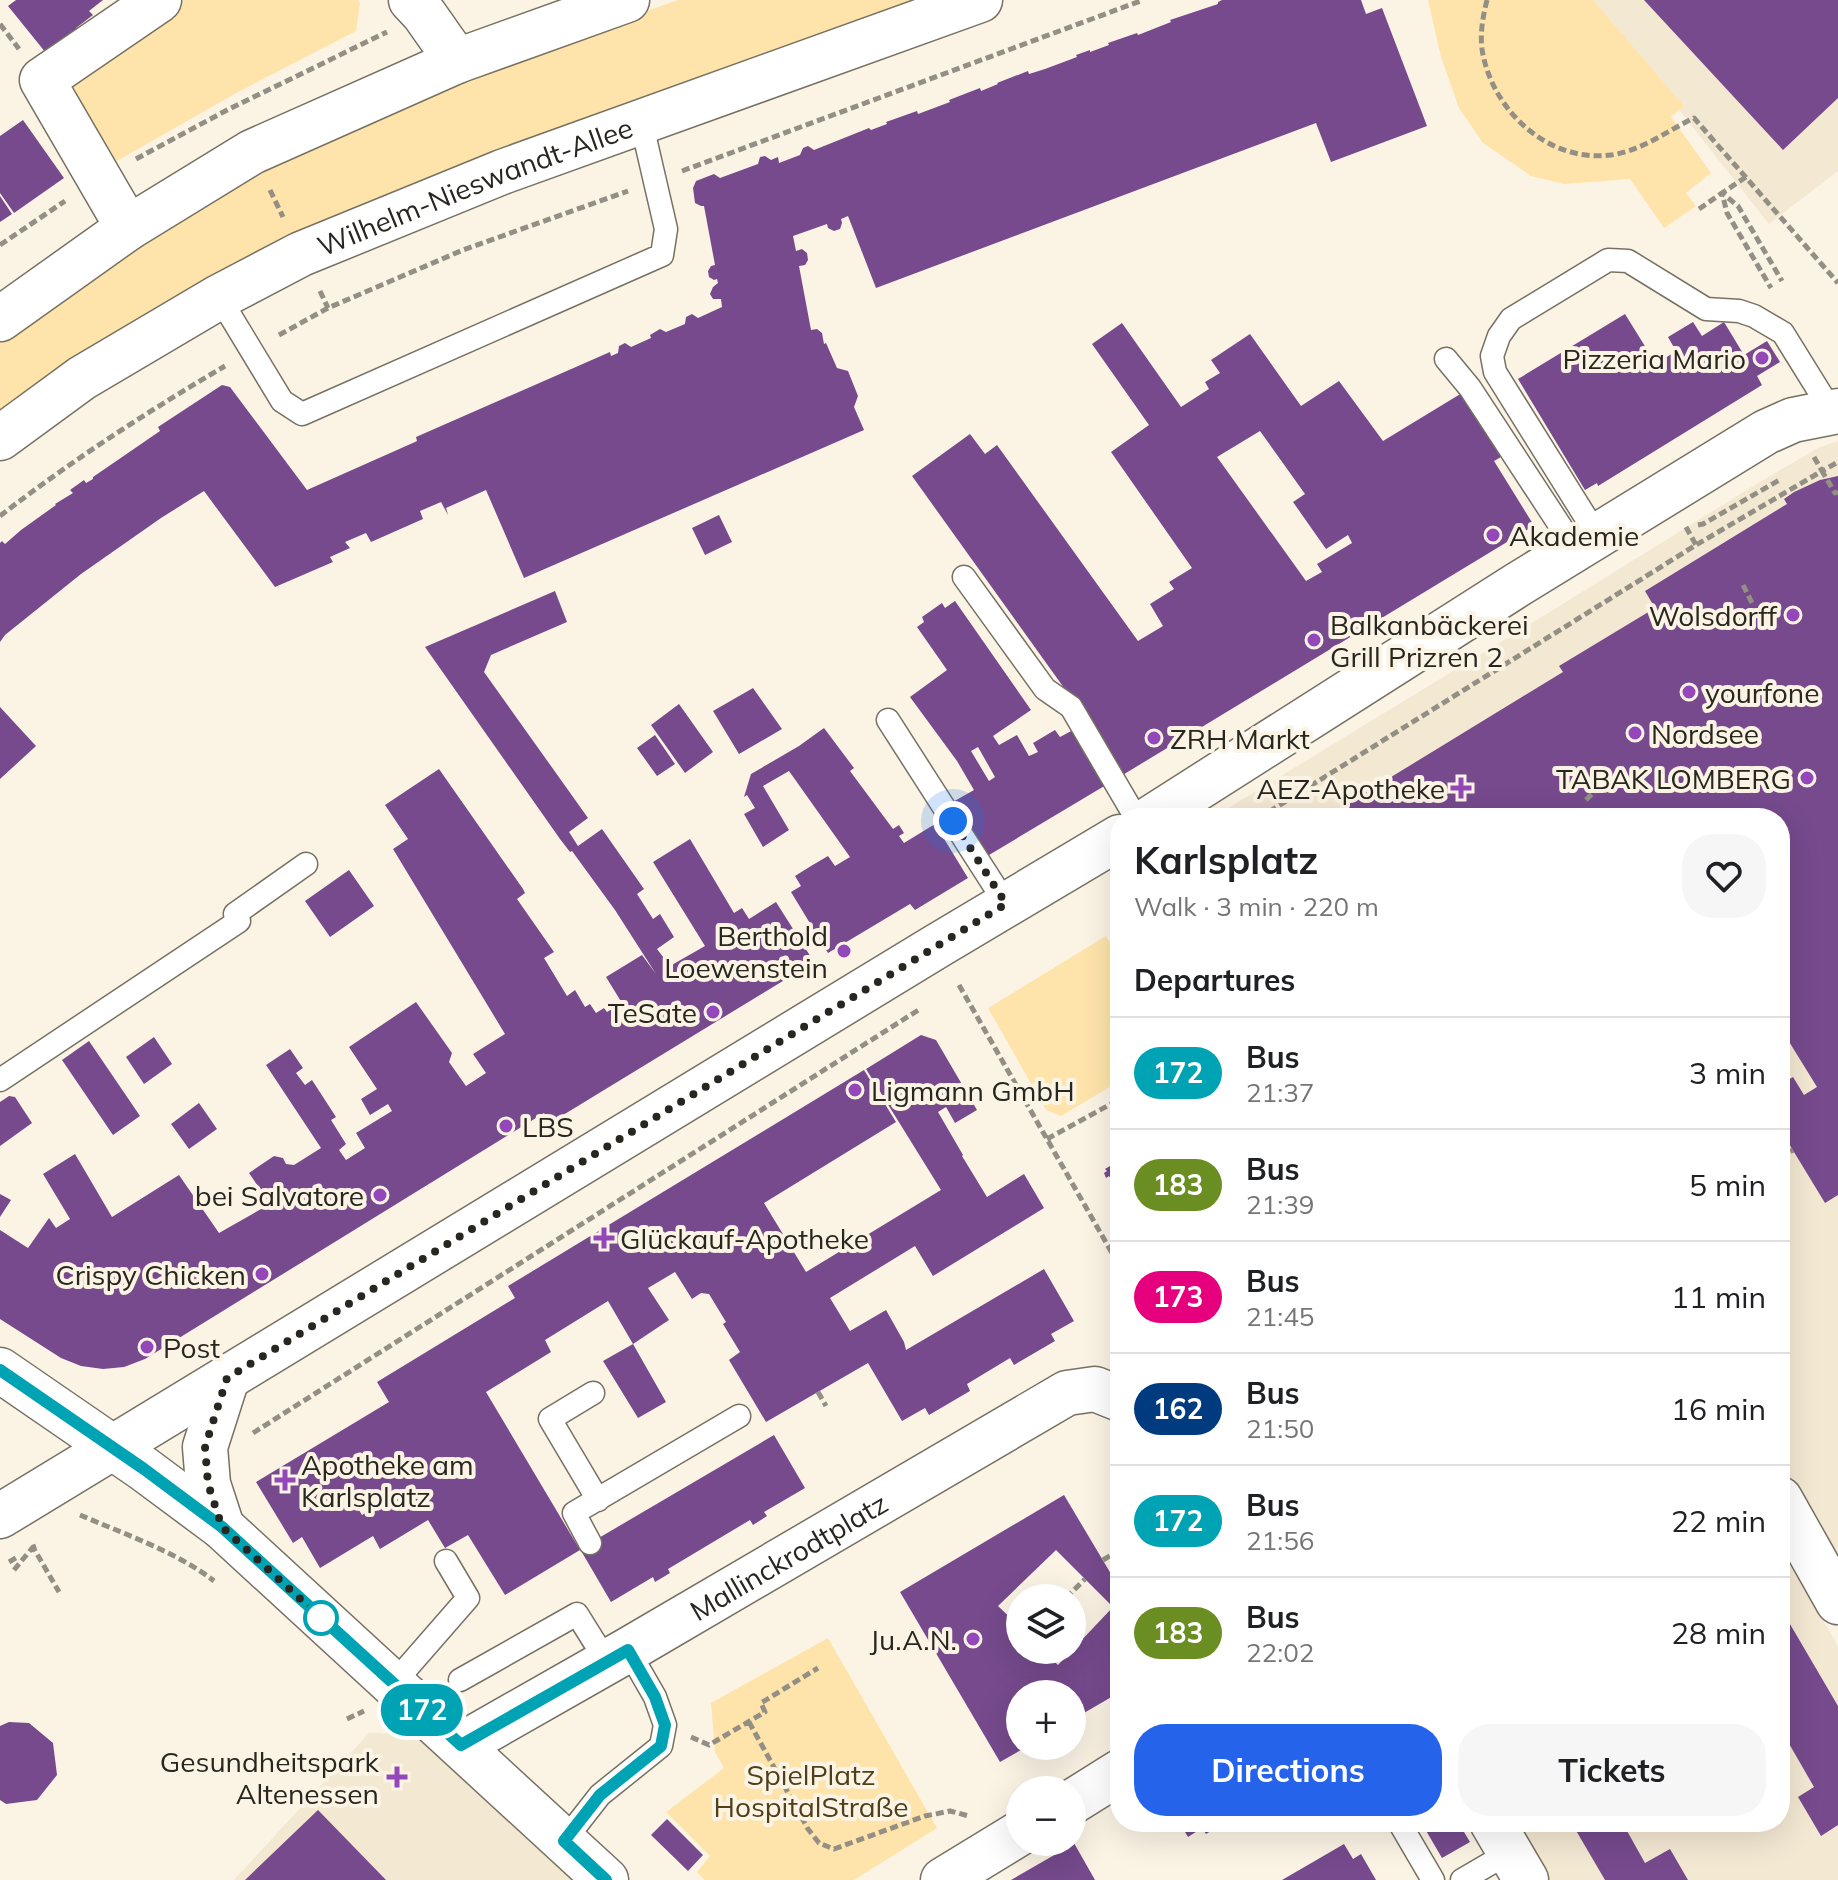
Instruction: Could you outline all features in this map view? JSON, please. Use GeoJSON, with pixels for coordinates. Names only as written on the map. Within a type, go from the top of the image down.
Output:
{"type":"FeatureCollection","features":[{"type":"Feature","properties":{"kind":"street"},"geometry":{"type":"LineString","coordinates":[[128,228],[42,80],[159,0]]}},
{"type":"Feature","properties":{"kind":"street"},"geometry":{"type":"LineString","coordinates":[[411,0],[457,61]]}},
{"type":"Feature","properties":{"kind":"street"},"geometry":{"type":"LineString","coordinates":[[0,319],[128,228],[252,152],[457,61],[627,0]]}},
{"type":"Feature","properties":{"kind":"street","name":"Wilhelm-Nieswandt-Allee"},"geometry":{"type":"LineString","coordinates":[[0,438],[82,378],[219,297],[301,254],[502,172],[980,0]]}},
{"type":"Feature","properties":{"kind":"street"},"geometry":{"type":"LineString","coordinates":[[1167,808],[1766,432],[1793,420],[1835,411]]}},
{"type":"Feature","properties":{"kind":"street"},"geometry":{"type":"LineString","coordinates":[[0,1516],[1110,843]]}},
{"type":"Feature","properties":{"kind":"street"},"geometry":{"type":"LineString","coordinates":[[0,1370],[222,1527],[461,1745],[535,1802],[564,1841],[606,1880]]}},
{"type":"Feature","properties":{"kind":"street"},"geometry":{"type":"LineString","coordinates":[[222,1527],[208,1484],[205,1447],[227,1378]]}},
{"type":"Feature","properties":{"kind":"street","name":"Mallinckrodtplatz"},"geometry":{"type":"LineString","coordinates":[[461,1745],[561,1698],[617,1656],[1067,1393],[1095,1389],[1110,1395]]}},
{"type":"Feature","properties":{"kind":"street"},"geometry":{"type":"LineString","coordinates":[[1790,1517],[1838,1602]]}},
{"type":"Feature","properties":{"kind":"street"},"geometry":{"type":"LineString","coordinates":[[1086,1793],[1110,1778]]}},
{"type":"Feature","properties":{"kind":"street"},"geometry":{"type":"LineString","coordinates":[[943,1880],[1006,1842]]}},
{"type":"Feature","properties":{"kind":"lane"},"geometry":{"type":"LineString","coordinates":[[219,297],[282,401],[302,414],[662,255],[666,229],[641,121]]}},
{"type":"Feature","properties":{"kind":"lane"},"geometry":{"type":"LineString","coordinates":[[1587,543],[1495,372],[1492,356],[1499,336],[1511,319],[1608,260],[1628,261],[1706,309],[1739,311],[1783,333],[1835,411]]}},
{"type":"Feature","properties":{"kind":"lane"},"geometry":{"type":"LineString","coordinates":[[1446,359],[1587,543]]}},
{"type":"Feature","properties":{"kind":"lane"},"geometry":{"type":"LineString","coordinates":[[964,577],[1045,689],[1071,707],[1130,808]]}},
{"type":"Feature","properties":{"kind":"lane"},"geometry":{"type":"LineString","coordinates":[[888,720],[1006,904]]}},
{"type":"Feature","properties":{"kind":"lane"},"geometry":{"type":"LineString","coordinates":[[0,1080],[239,921],[235,914],[306,864]]}},
{"type":"Feature","properties":{"kind":"lane"},"geometry":{"type":"LineString","coordinates":[[593,1393],[550,1419],[598,1500]]}},
{"type":"Feature","properties":{"kind":"lane"},"geometry":{"type":"LineString","coordinates":[[590,1543],[574,1513],[739,1416]]}},
{"type":"Feature","properties":{"kind":"lane"},"geometry":{"type":"LineString","coordinates":[[393,1684],[468,1598],[446,1561]]}},
{"type":"Feature","properties":{"kind":"lane"},"geometry":{"type":"LineString","coordinates":[[460,1680],[577,1614],[655,1697],[665,1725],[661,1746],[600,1795],[564,1841]]}},
{"type":"Feature","properties":{"kind":"lane"},"geometry":{"type":"LineString","coordinates":[[1405,1832],[1433,1880]]}},
{"type":"Feature","properties":{"kind":"lane"},"geometry":{"type":"LineString","coordinates":[[1462,1880],[1509,1851]]}},
{"type":"Feature","properties":{"kind":"path"},"geometry":{"type":"LineString","coordinates":[[0,516],[40,485],[184,390],[328,308],[463,250],[1143,0]]}},
{"type":"Feature","properties":{"kind":"path"},"geometry":{"type":"LineString","coordinates":[[1487,0],[1482,48],[1493,85],[1515,118],[1548,142],[1567,150],[1609,155],[1633,150],[1694,118],[1838,283]]}},
{"type":"Feature","properties":{"kind":"path"},"geometry":{"type":"LineString","coordinates":[[229,109],[328,308]]}},
{"type":"Feature","properties":{"kind":"path"},"geometry":{"type":"LineString","coordinates":[[1699,209],[1746,177]]}},
{"type":"Feature","properties":{"kind":"path"},"geometry":{"type":"LineString","coordinates":[[1722,193],[1738,206],[1782,281]]}},
{"type":"Feature","properties":{"kind":"path"},"geometry":{"type":"LineString","coordinates":[[1722,193],[1727,213],[1771,288]]}},
{"type":"Feature","properties":{"kind":"path"},"geometry":{"type":"LineString","coordinates":[[1275,808],[1696,545],[1822,471],[1835,493],[1838,492]]}},
{"type":"Feature","properties":{"kind":"path"},"geometry":{"type":"LineString","coordinates":[[1703,524],[1781,479]]}},
{"type":"Feature","properties":{"kind":"path"},"geometry":{"type":"LineString","coordinates":[[1685,527],[1696,545]]}},
{"type":"Feature","properties":{"kind":"path"},"geometry":{"type":"LineString","coordinates":[[1743,585],[1752,603]]}},
{"type":"Feature","properties":{"kind":"path"},"geometry":{"type":"LineString","coordinates":[[1586,800],[1596,790]]}},
{"type":"Feature","properties":{"kind":"path"},"geometry":{"type":"LineString","coordinates":[[946,993],[959,985],[1110,1249]]}},
{"type":"Feature","properties":{"kind":"path"},"geometry":{"type":"LineString","coordinates":[[205,1447],[229,1448],[933,1001]]}},
{"type":"Feature","properties":{"kind":"path"},"geometry":{"type":"LineString","coordinates":[[1047,1139],[1110,1104]]}},
{"type":"Feature","properties":{"kind":"path"},"geometry":{"type":"LineString","coordinates":[[818,1392],[826,1406]]}},
{"type":"Feature","properties":{"kind":"path"},"geometry":{"type":"LineString","coordinates":[[68,1523],[80,1515],[204,1573],[221,1587]]}},
{"type":"Feature","properties":{"kind":"path"},"geometry":{"type":"LineString","coordinates":[[14,1570],[33,1547],[45,1539]]}},
{"type":"Feature","properties":{"kind":"path"},"geometry":{"type":"LineString","coordinates":[[33,1547],[59,1592]]}},
{"type":"Feature","properties":{"kind":"path"},"geometry":{"type":"LineString","coordinates":[[1103,1560],[1110,1556]]}},
{"type":"Feature","properties":{"kind":"path"},"geometry":{"type":"LineString","coordinates":[[1080,1584],[1085,1579]]}},
{"type":"Feature","properties":{"kind":"path"},"geometry":{"type":"LineString","coordinates":[[665,1725],[709,1745],[765,1712],[761,1703],[818,1668]]}},
{"type":"Feature","properties":{"kind":"path"},"geometry":{"type":"LineString","coordinates":[[749,1722],[808,1829],[819,1843],[834,1849],[925,1816]]}},
{"type":"Feature","properties":{"kind":"shaded area"},"geometry":{"type":"Polygon","coordinates":[[[1587,0],[1838,0],[1838,171],[1769,224],[1587,0]]]}},
{"type":"Feature","properties":{"kind":"shaded area"},"geometry":{"type":"Polygon","coordinates":[[[1838,441],[1838,1592],[1790,1510],[1790,808],[1228,808],[1820,447],[1838,441]]]}},
{"type":"Feature","properties":{"kind":"shaded area"},"geometry":{"type":"Polygon","coordinates":[[[1790,1565],[1838,1646],[1838,1880],[1539,1880],[1511,1832],[1790,1832],[1790,1565]]]}},
{"type":"Feature","properties":{"kind":"shaded area","name":"Gesundheitspark Altenessen"},"geometry":{"type":"Polygon","coordinates":[[[369,1733],[415,1734],[579,1880],[234,1880],[369,1733]]]}},
{"type":"Feature","properties":{"kind":"green space"},"geometry":{"type":"Polygon","coordinates":[[[184,0],[358,0],[360,3],[356,31],[238,92],[108,166],[60,84],[184,0]]]}},
{"type":"Feature","properties":{"kind":"green space"},"geometry":{"type":"Polygon","coordinates":[[[678,0],[917,0],[324,230],[0,419],[0,339],[250,167],[470,74],[678,0]]]}},
{"type":"Feature","properties":{"kind":"green space"},"geometry":{"type":"Polygon","coordinates":[[[1428,0],[1593,0],[1684,106],[1671,117],[1711,173],[1686,193],[1696,206],[1664,228],[1630,179],[1564,184],[1531,176],[1483,143],[1459,108],[1441,57],[1428,0]]]}},
{"type":"Feature","properties":{"kind":"green space"},"geometry":{"type":"Polygon","coordinates":[[[1106,936],[1110,943],[1110,1087],[1061,1116],[1046,1110],[988,1008],[1106,936]]]}},
{"type":"Feature","properties":{"kind":"green space","name":"SpielPlatz HospitalStraße"},"geometry":{"type":"Polygon","coordinates":[[[828,1638],[937,1828],[854,1880],[705,1880],[697,1872],[710,1856],[666,1812],[724,1768],[715,1752],[711,1703],[828,1638]]]}},
{"type":"Feature","properties":{"kind":"building"},"geometry":{"type":"Polygon","coordinates":[[[16,0],[103,0],[89,11],[93,15],[76,28],[79,33],[66,43],[63,39],[46,53],[8,6],[16,0]]]}},
{"type":"Feature","properties":{"kind":"building"},"geometry":{"type":"Polygon","coordinates":[[[1222,0],[1361,0],[1366,14],[1382,8],[1427,126],[1331,162],[1316,123],[876,288],[848,216],[841,219],[840,229],[834,231],[827,224],[793,236],[796,251],[802,249],[807,253],[805,265],[799,266],[811,330],[817,329],[822,333],[824,344],[837,368],[848,371],[858,396],[854,407],[864,430],[524,578],[486,490],[446,508],[448,515],[441,502],[420,511],[423,519],[371,542],[366,533],[345,542],[350,548],[330,557],[333,562],[275,587],[204,491],[81,574],[0,642],[0,543],[5,544],[73,493],[70,490],[84,480],[86,483],[93,479],[160,431],[158,427],[222,385],[230,387],[307,490],[415,442],[416,437],[610,352],[611,356],[618,353],[619,346],[625,343],[631,347],[651,338],[650,335],[660,329],[666,332],[685,324],[686,317],[692,314],[698,318],[722,307],[721,299],[713,299],[710,294],[718,283],[717,279],[709,277],[708,271],[715,265],[704,206],[695,203],[693,188],[696,181],[714,174],[720,178],[758,164],[760,157],[771,160],[778,157],[779,163],[800,155],[803,148],[808,146],[814,150],[917,111],[918,114],[980,88],[981,91],[1028,71],[1029,74],[1045,69],[1108,43],[1138,35],[1222,0]]]}},
{"type":"Feature","properties":{"kind":"building"},"geometry":{"type":"Polygon","coordinates":[[[1644,0],[1838,0],[1838,98],[1783,150],[1644,0]]]}},
{"type":"Feature","properties":{"kind":"building"},"geometry":{"type":"Polygon","coordinates":[[[23,120],[64,178],[14,213],[0,193],[0,136],[23,120]]]}},
{"type":"Feature","properties":{"kind":"building"},"geometry":{"type":"Polygon","coordinates":[[[0,196],[12,214],[0,222],[0,196]]]}},
{"type":"Feature","properties":{"kind":"building"},"geometry":{"type":"Polygon","coordinates":[[[1625,314],[1656,364],[1676,351],[1668,337],[1693,322],[1702,336],[1724,322],[1744,355],[1767,341],[1780,362],[1757,376],[1762,385],[1598,486],[1597,483],[1585,490],[1518,379],[1625,314]]]}},
{"type":"Feature","properties":{"kind":"building"},"geometry":{"type":"Polygon","coordinates":[[[1122,323],[1181,407],[1209,389],[1205,382],[1220,373],[1211,360],[1250,334],[1301,406],[1339,381],[1383,441],[1462,393],[1501,457],[1494,461],[1533,524],[1121,776],[1077,706],[912,476],[970,434],[985,454],[997,445],[1138,641],[1163,626],[1150,604],[1174,589],[1169,582],[1192,568],[1111,452],[1149,425],[1092,344],[1122,323]],[[1260,431],[1217,457],[1306,581],[1322,572],[1317,564],[1352,543],[1348,535],[1326,549],[1293,502],[1305,494],[1260,431]]]}},
{"type":"Feature","properties":{"kind":"building"},"geometry":{"type":"Polygon","coordinates":[[[1838,476],[1838,1195],[1825,1203],[1790,1145],[1790,1079],[1793,1077],[1804,1095],[1817,1087],[1790,1043],[1790,808],[1340,808],[1563,672],[1559,666],[1655,608],[1645,591],[1787,504],[1784,499],[1794,492],[1838,476]]]}},
{"type":"Feature","properties":{"kind":"building"},"geometry":{"type":"Polygon","coordinates":[[[719,515],[732,542],[705,555],[692,528],[719,515]]]}},
{"type":"Feature","properties":{"kind":"building"},"geometry":{"type":"Polygon","coordinates":[[[555,591],[567,622],[491,655],[484,672],[588,818],[569,832],[578,846],[602,829],[644,889],[637,894],[653,919],[660,914],[674,937],[657,949],[670,966],[705,946],[653,862],[690,839],[734,913],[742,908],[749,919],[776,902],[814,962],[550,1123],[544,1113],[145,1359],[124,1367],[103,1369],[81,1366],[61,1358],[0,1319],[0,1230],[28,1248],[49,1218],[56,1228],[70,1219],[43,1174],[75,1154],[112,1217],[179,1175],[219,1233],[270,1204],[249,1173],[274,1156],[294,1165],[321,1148],[266,1065],[290,1049],[303,1068],[296,1073],[305,1085],[312,1080],[336,1117],[331,1120],[346,1144],[339,1150],[346,1160],[365,1148],[356,1133],[392,1111],[388,1104],[370,1115],[361,1099],[377,1089],[349,1047],[416,1002],[452,1053],[449,1062],[466,1086],[486,1073],[473,1054],[505,1034],[393,849],[408,839],[385,805],[439,769],[523,889],[525,893],[517,899],[554,952],[544,958],[567,996],[575,990],[585,1007],[590,1004],[596,1013],[604,1008],[607,1012],[622,1003],[606,977],[642,955],[656,974],[615,910],[560,839],[425,647],[555,591]]]}},
{"type":"Feature","properties":{"kind":"building"},"geometry":{"type":"Polygon","coordinates":[[[955,601],[1031,710],[993,736],[999,745],[1017,735],[1029,756],[1038,752],[1033,743],[1055,730],[1060,737],[1073,730],[1106,785],[984,858],[951,803],[974,790],[957,761],[910,697],[947,670],[917,627],[924,622],[922,617],[942,603],[945,608],[955,601]],[[978,747],[971,751],[989,781],[995,777],[978,747]]]}},
{"type":"Feature","properties":{"kind":"building"},"geometry":{"type":"Polygon","coordinates":[[[753,688],[782,729],[739,754],[713,711],[753,688]]]}},
{"type":"Feature","properties":{"kind":"building"},"geometry":{"type":"Polygon","coordinates":[[[679,704],[713,752],[685,773],[651,725],[679,704]]]}},
{"type":"Feature","properties":{"kind":"building"},"geometry":{"type":"Polygon","coordinates":[[[0,707],[36,746],[0,779],[0,707]]]}},
{"type":"Feature","properties":{"kind":"building"},"geometry":{"type":"Polygon","coordinates":[[[824,728],[854,768],[850,771],[893,829],[899,825],[904,833],[899,836],[904,843],[935,824],[968,878],[915,910],[910,904],[828,953],[791,892],[801,886],[795,876],[811,866],[828,856],[835,866],[850,857],[789,771],[763,786],[789,830],[763,847],[744,814],[755,808],[747,795],[744,797],[751,774],[824,728]]]}},
{"type":"Feature","properties":{"kind":"building"},"geometry":{"type":"Polygon","coordinates":[[[655,735],[675,764],[657,776],[637,748],[655,735]]]}},
{"type":"Feature","properties":{"kind":"building"},"geometry":{"type":"Polygon","coordinates":[[[349,870],[374,906],[330,937],[305,901],[349,870]]]}},
{"type":"Feature","properties":{"kind":"building"},"geometry":{"type":"Polygon","coordinates":[[[921,1035],[936,1040],[977,1110],[955,1123],[946,1107],[938,1112],[987,1197],[1024,1174],[1044,1208],[933,1276],[915,1246],[830,1298],[850,1331],[886,1310],[906,1350],[1044,1269],[1074,1321],[1051,1334],[1055,1341],[1014,1365],[1010,1358],[967,1384],[970,1391],[929,1415],[925,1408],[902,1421],[868,1363],[766,1422],[729,1360],[740,1352],[723,1324],[726,1322],[709,1294],[701,1293],[692,1299],[675,1272],[648,1288],[669,1320],[633,1344],[608,1301],[545,1340],[551,1352],[486,1392],[580,1550],[505,1595],[468,1535],[445,1548],[428,1520],[380,1549],[373,1536],[320,1568],[302,1537],[293,1543],[256,1482],[389,1402],[377,1382],[515,1298],[508,1286],[864,1070],[896,1122],[764,1203],[806,1272],[941,1190],[866,1069],[921,1035]],[[375,1494],[356,1505],[362,1515],[381,1503],[375,1494]]]}},
{"type":"Feature","properties":{"kind":"building"},"geometry":{"type":"Polygon","coordinates":[[[154,1037],[172,1064],[144,1084],[126,1057],[154,1037]]]}},
{"type":"Feature","properties":{"kind":"building"},"geometry":{"type":"Polygon","coordinates":[[[89,1041],[140,1116],[113,1135],[62,1060],[89,1041]]]}},
{"type":"Feature","properties":{"kind":"building"},"geometry":{"type":"Polygon","coordinates":[[[9,1096],[15,1097],[32,1123],[0,1146],[0,1102],[9,1096]]]}},
{"type":"Feature","properties":{"kind":"building"},"geometry":{"type":"Polygon","coordinates":[[[199,1103],[217,1129],[189,1149],[171,1124],[199,1103]]]}},
{"type":"Feature","properties":{"kind":"building"},"geometry":{"type":"Polygon","coordinates":[[[1110,1166],[1110,1178],[1106,1178],[1105,1169],[1110,1166]]]}},
{"type":"Feature","properties":{"kind":"building"},"geometry":{"type":"Polygon","coordinates":[[[0,1194],[11,1200],[0,1217],[0,1194]]]}},
{"type":"Feature","properties":{"kind":"building"},"geometry":{"type":"Polygon","coordinates":[[[633,1344],[666,1402],[638,1418],[603,1361],[633,1344]]]}},
{"type":"Feature","properties":{"kind":"building"},"geometry":{"type":"Polygon","coordinates":[[[774,1435],[805,1488],[764,1512],[767,1516],[753,1525],[750,1520],[668,1569],[670,1573],[655,1582],[653,1577],[611,1602],[580,1549],[774,1435]]]}},
{"type":"Feature","properties":{"kind":"building","name":"Ju.A.N."},"geometry":{"type":"Polygon","coordinates":[[[1064,1495],[1110,1572],[1110,1604],[1056,1550],[1021,1584],[1006,1584],[1006,1598],[998,1606],[1006,1614],[1006,1664],[1086,1664],[1086,1635],[1110,1610],[1110,1698],[1086,1712],[1086,1680],[1006,1680],[1006,1759],[1000,1762],[900,1592],[1064,1495]]]}},
{"type":"Feature","properties":{"kind":"building"},"geometry":{"type":"Polygon","coordinates":[[[1790,1624],[1838,1706],[1838,1825],[1821,1836],[1798,1797],[1814,1787],[1790,1745],[1790,1624]]]}},
{"type":"Feature","properties":{"kind":"building"},"geometry":{"type":"Polygon","coordinates":[[[9,1722],[29,1723],[53,1743],[57,1775],[37,1800],[6,1804],[0,1800],[0,1726],[9,1722]]]}},
{"type":"Feature","properties":{"kind":"building"},"geometry":{"type":"Polygon","coordinates":[[[318,1810],[386,1880],[245,1880],[318,1810]]]}},
{"type":"Feature","properties":{"kind":"building"},"geometry":{"type":"Polygon","coordinates":[[[667,1819],[703,1855],[688,1871],[651,1835],[667,1819]]]}},
{"type":"Feature","properties":{"kind":"building"},"geometry":{"type":"Polygon","coordinates":[[[1427,1832],[1464,1832],[1470,1842],[1442,1858],[1427,1832]]]}},
{"type":"Feature","properties":{"kind":"building"},"geometry":{"type":"Polygon","coordinates":[[[1577,1832],[1628,1832],[1645,1863],[1670,1849],[1688,1880],[1605,1880],[1577,1832]]]}},
{"type":"Feature","properties":{"kind":"building"},"geometry":{"type":"Polygon","coordinates":[[[1344,1844],[1353,1859],[1361,1854],[1376,1880],[1282,1880],[1344,1844]]]}},
{"type":"Feature","properties":{"kind":"building"},"geometry":{"type":"Polygon","coordinates":[[[1053,1856],[1081,1856],[1095,1880],[1011,1880],[1053,1856]]]}},
{"type":"Feature","properties":{"kind":"bus line","name":"172"},"geometry":{"type":"LineString","coordinates":[[0,1370],[222,1527],[461,1745],[628,1650],[655,1697],[665,1725],[661,1746],[600,1795],[564,1841],[606,1880]]}},
{"type":"Feature","properties":{"kind":"place","name":"Pizzeria Mario"},"geometry":{"type":"Point","coordinates":[1762,358]}},
{"type":"Feature","properties":{"kind":"place","name":"Akademie"},"geometry":{"type":"Point","coordinates":[1493,535]}},
{"type":"Feature","properties":{"kind":"place","name":"Wolsdorff"},"geometry":{"type":"Point","coordinates":[1793,615]}},
{"type":"Feature","properties":{"kind":"place","name":"Balkanbäckerei Grill Prizren 2"},"geometry":{"type":"Point","coordinates":[1314,640]}},
{"type":"Feature","properties":{"kind":"place","name":"yourfone"},"geometry":{"type":"Point","coordinates":[1689,692]}},
{"type":"Feature","properties":{"kind":"place","name":"Nordsee"},"geometry":{"type":"Point","coordinates":[1635,733]}},
{"type":"Feature","properties":{"kind":"place","name":"ZRH Markt"},"geometry":{"type":"Point","coordinates":[1154,738]}},
{"type":"Feature","properties":{"kind":"place","name":"TABAK LOMBERG"},"geometry":{"type":"Point","coordinates":[1807,778]}},
{"type":"Feature","properties":{"kind":"place","name":"AEZ-Apotheke"},"geometry":{"type":"Point","coordinates":[1461,788]}},
{"type":"Feature","properties":{"kind":"place","name":"Berthold Loewenstein"},"geometry":{"type":"Point","coordinates":[844,951]}},
{"type":"Feature","properties":{"kind":"place","name":"TeSate"},"geometry":{"type":"Point","coordinates":[713,1012]}},
{"type":"Feature","properties":{"kind":"place","name":"Ligmann GmbH"},"geometry":{"type":"Point","coordinates":[855,1090]}},
{"type":"Feature","properties":{"kind":"place","name":"LBS"},"geometry":{"type":"Point","coordinates":[506,1126]}},
{"type":"Feature","properties":{"kind":"place","name":"bei Salvatore"},"geometry":{"type":"Point","coordinates":[380,1195]}},
{"type":"Feature","properties":{"kind":"place","name":"Glückauf-Apotheke"},"geometry":{"type":"Point","coordinates":[604,1238]}},
{"type":"Feature","properties":{"kind":"place","name":"Crispy Chicken"},"geometry":{"type":"Point","coordinates":[262,1274]}},
{"type":"Feature","properties":{"kind":"place","name":"Post"},"geometry":{"type":"Point","coordinates":[147,1347]}},
{"type":"Feature","properties":{"kind":"place","name":"Apotheke am Karlsplatz"},"geometry":{"type":"Point","coordinates":[285,1480]}},
{"type":"Feature","properties":{"kind":"place","name":"Ju.A.N."},"geometry":{"type":"Point","coordinates":[973,1639]}},
{"type":"Feature","properties":{"kind":"place","name":"Gesundheitspark Altenessen"},"geometry":{"type":"Point","coordinates":[397,1777]}},
{"type":"Feature","properties":{"kind":"route"},"geometry":{"type":"LineString","coordinates":[[321,1618],[222,1527],[208,1484],[205,1447],[227,1378],[1006,904],[953,821]]}}]}
